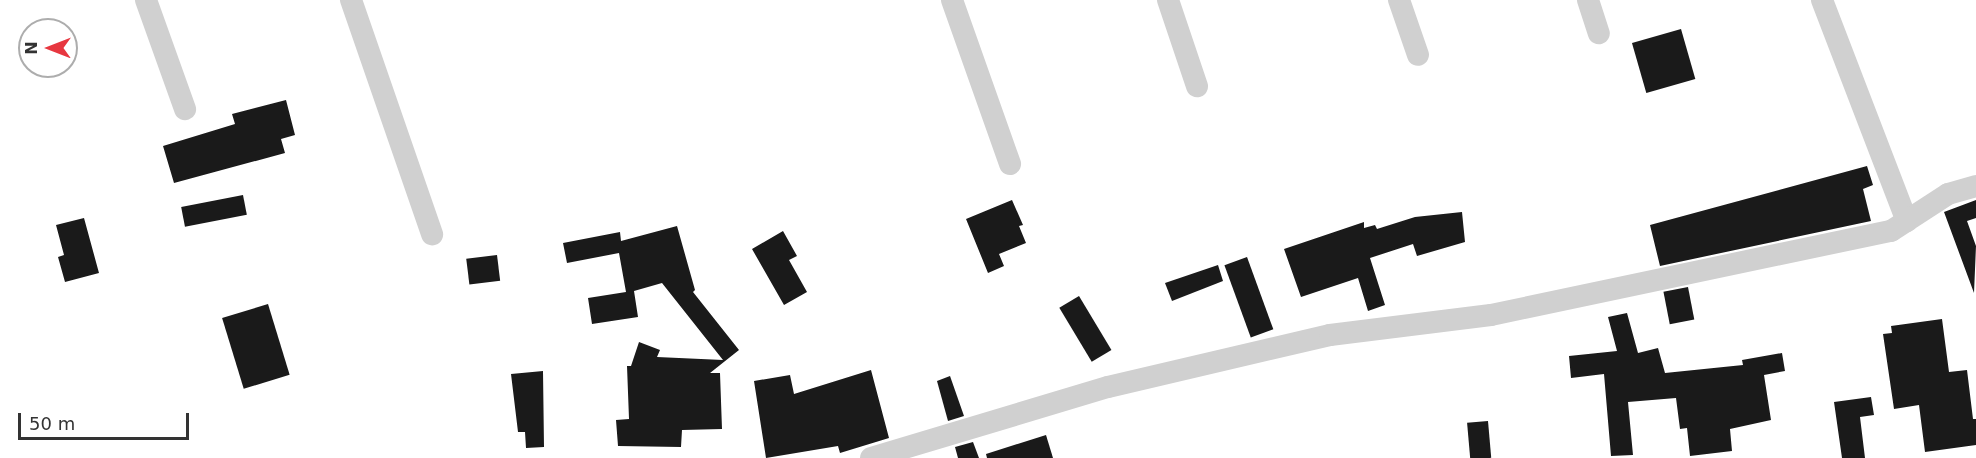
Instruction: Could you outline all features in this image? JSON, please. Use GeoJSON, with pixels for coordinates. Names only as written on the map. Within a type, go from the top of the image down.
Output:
{"type":"FeatureCollection","features":[{"type":"Feature","properties":{"kind":"street"},"geometry":{"type":"LineString","coordinates":[[146,0],[185,109]]}},
{"type":"Feature","properties":{"kind":"street"},"geometry":{"type":"LineString","coordinates":[[351,0],[432,234]]}},
{"type":"Feature","properties":{"kind":"street"},"geometry":{"type":"LineString","coordinates":[[952,0],[1010,164]]}},
{"type":"Feature","properties":{"kind":"street"},"geometry":{"type":"LineString","coordinates":[[1168,0],[1197,86]]}},
{"type":"Feature","properties":{"kind":"street"},"geometry":{"type":"LineString","coordinates":[[1399,0],[1418,55]]}},
{"type":"Feature","properties":{"kind":"street"},"geometry":{"type":"LineString","coordinates":[[1587,0],[1599,33]]}},
{"type":"Feature","properties":{"kind":"street"},"geometry":{"type":"LineString","coordinates":[[1822,0],[1907,221]]}},
{"type":"Feature","properties":{"kind":"street"},"geometry":{"type":"LineString","coordinates":[[871,458],[1108,387],[1330,335],[1491,315],[1891,231],[1948,194],[1976,186]]}},
{"type":"Feature","properties":{"kind":"building"},"geometry":{"type":"Polygon","coordinates":[[[1681,29],[1695,79],[1646,93],[1632,43],[1681,29]]]}},
{"type":"Feature","properties":{"kind":"building"},"geometry":{"type":"Polygon","coordinates":[[[286,100],[295,135],[281,139],[285,153],[174,183],[163,146],[235,124],[232,114],[286,100]]]}},
{"type":"Feature","properties":{"kind":"building"},"geometry":{"type":"Polygon","coordinates":[[[1867,166],[1873,185],[1863,189],[1871,221],[1660,266],[1650,225],[1867,166]]]}},
{"type":"Feature","properties":{"kind":"building"},"geometry":{"type":"Polygon","coordinates":[[[243,195],[247,215],[185,227],[181,207],[243,195]]]}},
{"type":"Feature","properties":{"kind":"building"},"geometry":{"type":"Polygon","coordinates":[[[1012,200],[1023,225],[1019,226],[1026,243],[999,254],[1004,266],[988,273],[966,219],[1012,200]]]}},
{"type":"Feature","properties":{"kind":"building"},"geometry":{"type":"Polygon","coordinates":[[[1976,200],[1976,218],[1967,221],[1976,246],[1974,293],[1944,212],[1976,200]]]}},
{"type":"Feature","properties":{"kind":"building"},"geometry":{"type":"Polygon","coordinates":[[[1462,212],[1465,242],[1417,256],[1413,244],[1370,258],[1385,305],[1368,311],[1358,278],[1301,297],[1284,249],[1364,222],[1364,228],[1375,225],[1377,229],[1415,217],[1462,212]]]}},
{"type":"Feature","properties":{"kind":"building"},"geometry":{"type":"Polygon","coordinates":[[[84,218],[99,273],[65,282],[58,257],[64,255],[56,225],[84,218]]]}},
{"type":"Feature","properties":{"kind":"building"},"geometry":{"type":"Polygon","coordinates":[[[677,226],[695,290],[693,292],[739,350],[710,373],[720,373],[722,429],[682,430],[681,447],[618,446],[616,420],[629,419],[627,366],[631,366],[639,342],[660,350],[657,357],[723,360],[662,283],[634,291],[638,317],[592,324],[588,298],[626,292],[619,253],[567,263],[563,243],[620,232],[621,241],[677,226]]]}},
{"type":"Feature","properties":{"kind":"building"},"geometry":{"type":"Polygon","coordinates":[[[783,231],[797,256],[789,260],[807,292],[784,305],[752,249],[783,231]]]}},
{"type":"Feature","properties":{"kind":"building"},"geometry":{"type":"Polygon","coordinates":[[[497,255],[500,281],[469,285],[466,259],[497,255]]]}},
{"type":"Feature","properties":{"kind":"building"},"geometry":{"type":"Polygon","coordinates":[[[1247,257],[1273,329],[1251,338],[1224,265],[1247,257]]]}},
{"type":"Feature","properties":{"kind":"building"},"geometry":{"type":"Polygon","coordinates":[[[1218,265],[1223,281],[1172,301],[1165,283],[1218,265]]]}},
{"type":"Feature","properties":{"kind":"building"},"geometry":{"type":"Polygon","coordinates":[[[1688,287],[1694,319],[1670,324],[1663,292],[1688,287]]]}},
{"type":"Feature","properties":{"kind":"building"},"geometry":{"type":"Polygon","coordinates":[[[1079,296],[1111,350],[1092,362],[1059,308],[1079,296]]]}},
{"type":"Feature","properties":{"kind":"building"},"geometry":{"type":"Polygon","coordinates":[[[268,304],[290,375],[244,389],[222,318],[268,304]]]}},
{"type":"Feature","properties":{"kind":"building"},"geometry":{"type":"Polygon","coordinates":[[[1627,313],[1638,353],[1658,348],[1665,373],[1743,365],[1742,360],[1782,353],[1785,371],[1764,375],[1771,420],[1730,429],[1732,451],[1690,456],[1687,428],[1680,429],[1676,398],[1628,402],[1633,455],[1611,456],[1604,374],[1571,378],[1569,356],[1617,351],[1608,317],[1627,313]]]}},
{"type":"Feature","properties":{"kind":"building"},"geometry":{"type":"Polygon","coordinates":[[[1942,319],[1949,372],[1967,370],[1973,419],[1976,419],[1976,445],[1925,452],[1919,405],[1894,409],[1883,334],[1892,333],[1891,326],[1942,319]]]}},
{"type":"Feature","properties":{"kind":"building"},"geometry":{"type":"Polygon","coordinates":[[[871,370],[889,438],[840,453],[838,446],[766,458],[754,381],[790,375],[794,394],[871,370]]]}},
{"type":"Feature","properties":{"kind":"building"},"geometry":{"type":"Polygon","coordinates":[[[543,371],[544,447],[526,448],[525,432],[518,432],[511,374],[543,371]]]}},
{"type":"Feature","properties":{"kind":"building"},"geometry":{"type":"Polygon","coordinates":[[[950,376],[964,416],[948,421],[937,381],[950,376]]]}},
{"type":"Feature","properties":{"kind":"building"},"geometry":{"type":"Polygon","coordinates":[[[1871,397],[1874,415],[1860,417],[1865,458],[1842,458],[1834,402],[1871,397]]]}},
{"type":"Feature","properties":{"kind":"building"},"geometry":{"type":"Polygon","coordinates":[[[1488,421],[1491,458],[1470,458],[1467,423],[1488,421]]]}},
{"type":"Feature","properties":{"kind":"building"},"geometry":{"type":"Polygon","coordinates":[[[1046,435],[1053,458],[987,458],[986,454],[1046,435]]]}},
{"type":"Feature","properties":{"kind":"building"},"geometry":{"type":"Polygon","coordinates":[[[973,442],[979,458],[958,458],[955,447],[973,442]]]}}]}
